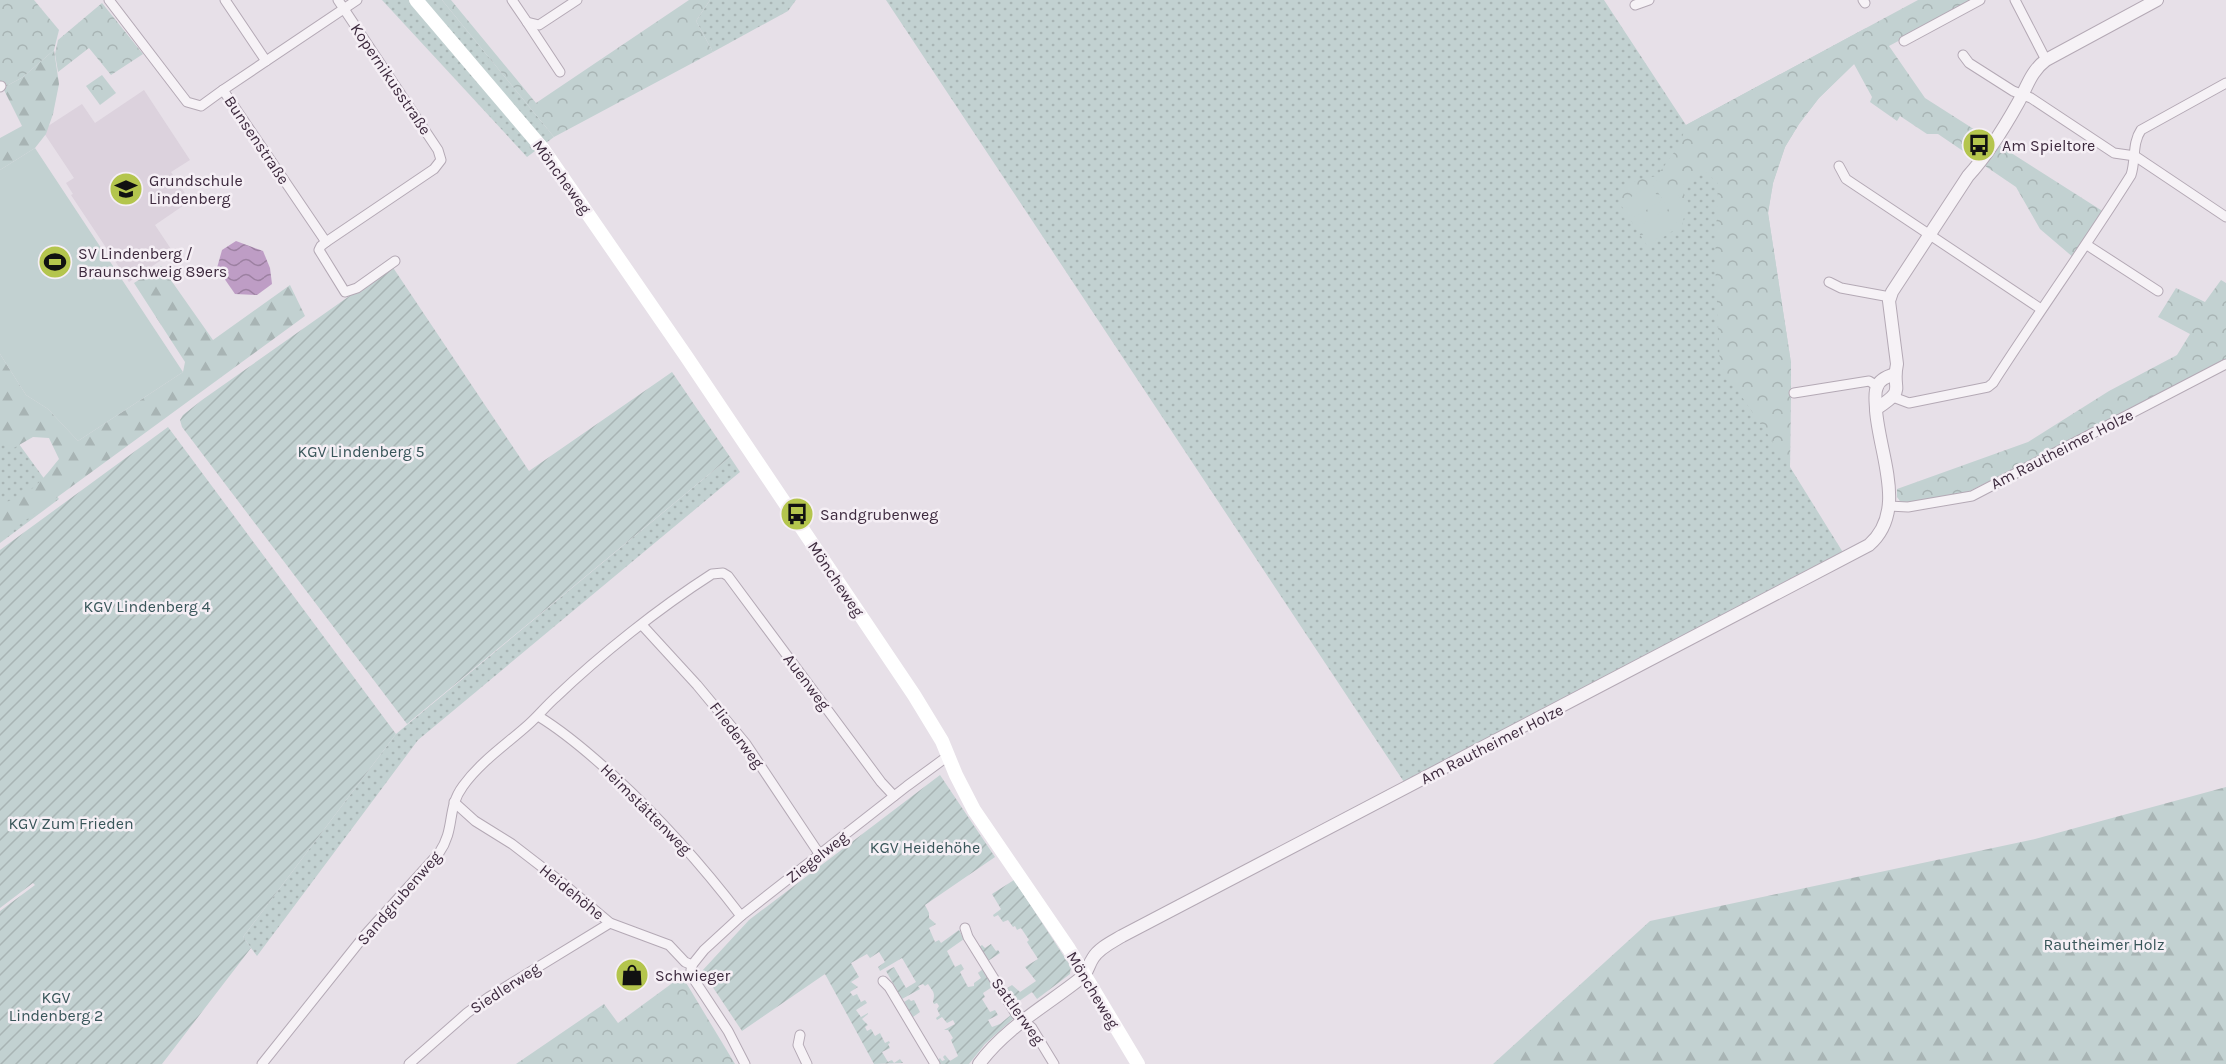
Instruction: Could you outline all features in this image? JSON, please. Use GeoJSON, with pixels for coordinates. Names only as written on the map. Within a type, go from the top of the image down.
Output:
{"type":"FeatureCollection","features":[{"type":"Feature","properties":{"kind":"main road","name":"Möncheweg"},"geometry":{"type":"LineString","coordinates":[[416,0],[540,145],[580,201],[915,695],[932,723],[974,810],[1085,975],[1138,1064]]}},
{"type":"Feature","properties":{"kind":"street","name":"Bunsenstraße"},"geometry":{"type":"LineString","coordinates":[[109,0],[187,102],[201,106],[223,90],[326,242],[319,250],[345,292],[357,288],[395,261]]}},
{"type":"Feature","properties":{"kind":"street"},"geometry":{"type":"LineString","coordinates":[[225,0],[266,61]]}},
{"type":"Feature","properties":{"kind":"street","name":"Kopernikusstraße"},"geometry":{"type":"LineString","coordinates":[[326,242],[434,169],[441,160],[438,150],[338,0]]}},
{"type":"Feature","properties":{"kind":"street"},"geometry":{"type":"LineString","coordinates":[[223,90],[357,0]]}},
{"type":"Feature","properties":{"kind":"street"},"geometry":{"type":"LineString","coordinates":[[512,0],[560,72]]}},
{"type":"Feature","properties":{"kind":"street"},"geometry":{"type":"LineString","coordinates":[[527,22],[539,25],[577,0]]}},
{"type":"Feature","properties":{"kind":"street"},"geometry":{"type":"LineString","coordinates":[[1635,5],[1648,0]]}},
{"type":"Feature","properties":{"kind":"street"},"geometry":{"type":"LineString","coordinates":[[1904,41],[1980,0]]}},
{"type":"Feature","properties":{"kind":"street"},"geometry":{"type":"LineString","coordinates":[[2015,0],[2046,60]]}},
{"type":"Feature","properties":{"kind":"street"},"geometry":{"type":"LineString","coordinates":[[1876,409],[1893,397],[1898,387],[1895,374],[1897,364],[1890,297],[1894,286],[1968,176],[1987,140],[2007,120],[2034,72],[2046,60],[2157,0]]}},
{"type":"Feature","properties":{"kind":"street"},"geometry":{"type":"LineString","coordinates":[[1963,55],[1969,63],[2013,91],[2023,95],[2114,153],[2135,156],[2226,217]]}},
{"type":"Feature","properties":{"kind":"street"},"geometry":{"type":"LineString","coordinates":[[1893,397],[1909,403],[1988,387],[1994,383],[2131,175],[2136,137],[2141,130],[2226,83]]}},
{"type":"Feature","properties":{"kind":"street"},"geometry":{"type":"LineString","coordinates":[[1839,166],[1846,179],[2041,309]]}},
{"type":"Feature","properties":{"kind":"street"},"geometry":{"type":"LineString","coordinates":[[2087,245],[2158,291]]}},
{"type":"Feature","properties":{"kind":"street"},"geometry":{"type":"LineString","coordinates":[[1829,282],[1841,288],[1890,297]]}},
{"type":"Feature","properties":{"kind":"street","name":"Am Rautheimer Holze"},"geometry":{"type":"LineString","coordinates":[[1889,506],[1908,507],[1972,496],[2226,364]]}},
{"type":"Feature","properties":{"kind":"street"},"geometry":{"type":"LineString","coordinates":[[1794,393],[1869,381],[1877,386],[1895,374]]}},
{"type":"Feature","properties":{"kind":"street","name":"Am Rautheimer Holze"},"geometry":{"type":"LineString","coordinates":[[1085,975],[1093,958],[1100,950],[1122,936],[1858,553],[1884,530],[1889,506],[1888,483],[1876,409],[1877,386]]}},
{"type":"Feature","properties":{"kind":"street","name":"Sandgrubenweg"},"geometry":{"type":"LineString","coordinates":[[262,1064],[365,935],[439,853],[447,841],[454,802],[473,773],[538,716],[553,699],[642,625],[705,579],[718,573]]}},
{"type":"Feature","properties":{"kind":"street","name":"Auenweg"},"geometry":{"type":"LineString","coordinates":[[718,573],[728,576],[881,783],[894,796]]}},
{"type":"Feature","properties":{"kind":"street","name":"Fliederweg"},"geometry":{"type":"LineString","coordinates":[[642,625],[697,685],[740,738],[820,855]]}},
{"type":"Feature","properties":{"kind":"street","name":"Heimstättenweg"},"geometry":{"type":"LineString","coordinates":[[538,716],[576,742],[650,810],[688,850],[741,916]]}},
{"type":"Feature","properties":{"kind":"street","name":"Ziegelweg"},"geometry":{"type":"LineString","coordinates":[[692,965],[704,950],[741,916],[948,756]]}},
{"type":"Feature","properties":{"kind":"street","name":"Heidehöhe"},"geometry":{"type":"LineString","coordinates":[[454,802],[470,817],[512,844],[560,881],[610,923],[669,945],[685,962],[692,965],[693,978],[728,1031],[745,1064]]}},
{"type":"Feature","properties":{"kind":"street","name":"Siedlerweg"},"geometry":{"type":"LineString","coordinates":[[409,1064],[467,1013],[489,997],[610,923]]}},
{"type":"Feature","properties":{"kind":"street","name":"Sattlerweg"},"geometry":{"type":"LineString","coordinates":[[965,928],[968,938],[1016,1014],[1032,1028],[1054,1064]]}},
{"type":"Feature","properties":{"kind":"street"},"geometry":{"type":"LineString","coordinates":[[979,1064],[1000,1040],[1023,1020],[1085,975]]}},
{"type":"Feature","properties":{"kind":"street"},"geometry":{"type":"LineString","coordinates":[[883,981],[889,987],[935,1064]]}},
{"type":"Feature","properties":{"kind":"street"},"geometry":{"type":"LineString","coordinates":[[801,1035],[798,1045],[807,1064]]}},
{"type":"Feature","properties":{"kind":"shaded area","name":"Grundschule Lindenberg"},"geometry":{"type":"Polygon","coordinates":[[[144,90],[190,160],[171,172],[190,201],[155,225],[173,252],[129,282],[71,195],[73,194],[66,183],[74,178],[42,130],[82,104],[95,123],[144,90]]]}},
{"type":"Feature","properties":{"kind":"green space"},"geometry":{"type":"Polygon","coordinates":[[[0,0],[34,0],[59,30],[54,50],[23,77],[3,88],[0,84],[0,0]]]}},
{"type":"Feature","properties":{"kind":"green space"},"geometry":{"type":"Polygon","coordinates":[[[382,0],[442,0],[554,137],[527,157],[382,0]]]}},
{"type":"Feature","properties":{"kind":"green space"},"geometry":{"type":"Polygon","coordinates":[[[442,0],[451,0],[536,103],[689,0],[710,0],[696,21],[713,52],[554,137],[442,0]]]}},
{"type":"Feature","properties":{"kind":"green space"},"geometry":{"type":"Polygon","coordinates":[[[710,0],[796,0],[788,11],[713,52],[696,21],[710,0]]]}},
{"type":"Feature","properties":{"kind":"green space"},"geometry":{"type":"Polygon","coordinates":[[[886,0],[1604,0],[1686,125],[1866,28],[1854,64],[1819,98],[1785,147],[1773,183],[1768,213],[1791,363],[1790,467],[1844,554],[1404,782],[886,0]]]}},
{"type":"Feature","properties":{"kind":"green space"},"geometry":{"type":"Polygon","coordinates":[[[1918,0],[1975,0],[1889,46],[1925,98],[2104,212],[2074,258],[2040,229],[2016,187],[1938,134],[1927,134],[1900,116],[1897,121],[1870,102],[1872,97],[1854,64],[1819,98],[1785,147],[1773,183],[1768,213],[1791,363],[1790,467],[1720,365],[1715,262],[1718,183],[1702,169],[1680,188],[1688,202],[1682,225],[1648,247],[1619,202],[1621,187],[1641,179],[1657,176],[1680,144],[1686,125],[1918,0]]]}},
{"type":"Feature","properties":{"kind":"green space"},"geometry":{"type":"Polygon","coordinates":[[[102,3],[143,54],[111,75],[89,48],[58,72],[55,54],[58,40],[102,3]]]}},
{"type":"Feature","properties":{"kind":"green space"},"geometry":{"type":"Polygon","coordinates":[[[54,50],[59,84],[46,134],[35,148],[0,170],[0,138],[22,126],[3,88],[23,77],[54,50]]]}},
{"type":"Feature","properties":{"kind":"green space"},"geometry":{"type":"Polygon","coordinates":[[[102,75],[116,93],[100,105],[86,86],[102,75]]]}},
{"type":"Feature","properties":{"kind":"green space","name":"SV Lindenberg / Braunschweig 89ers"},"geometry":{"type":"Polygon","coordinates":[[[35,148],[183,372],[78,441],[48,409],[26,395],[0,354],[0,170],[35,148]]]}},
{"type":"Feature","properties":{"kind":"green space"},"geometry":{"type":"Polygon","coordinates":[[[1651,181],[1669,185],[1679,196],[1682,210],[1678,225],[1651,181]]]}},
{"type":"Feature","properties":{"kind":"green space"},"geometry":{"type":"Polygon","coordinates":[[[1650,185],[1661,201],[1633,218],[1623,202],[1650,185]]]}},
{"type":"Feature","properties":{"kind":"green space"},"geometry":{"type":"Polygon","coordinates":[[[1666,209],[1677,226],[1649,244],[1638,227],[1666,209]]]}},
{"type":"Feature","properties":{"kind":"green space"},"geometry":{"type":"Polygon","coordinates":[[[161,266],[213,340],[290,285],[305,316],[0,539],[0,506],[31,490],[59,459],[49,438],[33,437],[12,449],[0,441],[0,354],[26,395],[48,409],[78,441],[183,372],[185,362],[134,283],[161,266]]]}},
{"type":"Feature","properties":{"kind":"green space","name":"KGV Lindenberg 5"},"geometry":{"type":"Polygon","coordinates":[[[392,266],[529,471],[672,372],[730,457],[407,724],[182,427],[180,420],[202,400],[392,266]]]}},
{"type":"Feature","properties":{"kind":"green space"},"geometry":{"type":"Polygon","coordinates":[[[2221,280],[2226,283],[2226,359],[1964,494],[1902,504],[1897,497],[1897,489],[2028,442],[2109,391],[2177,355],[2190,334],[2158,317],[2176,288],[2205,302],[2221,280]]]}},
{"type":"Feature","properties":{"kind":"green space"},"geometry":{"type":"Polygon","coordinates":[[[0,418],[59,499],[0,543],[0,418]]]}},
{"type":"Feature","properties":{"kind":"green space","name":"KGV Lindenberg 4"},"geometry":{"type":"Polygon","coordinates":[[[168,427],[396,734],[243,937],[251,948],[162,1064],[0,1064],[0,911],[35,885],[33,883],[0,908],[0,550],[168,427]]]}},
{"type":"Feature","properties":{"kind":"green space"},"geometry":{"type":"Polygon","coordinates":[[[730,457],[740,472],[418,740],[257,956],[243,937],[396,734],[730,457]]]}},
{"type":"Feature","properties":{"kind":"green space","name":"KGV Heidehöhe"},"geometry":{"type":"Polygon","coordinates":[[[940,775],[995,857],[925,905],[929,918],[936,924],[929,928],[935,942],[939,940],[941,943],[959,930],[964,939],[947,951],[955,967],[961,964],[964,969],[960,972],[968,987],[974,986],[974,983],[981,978],[978,973],[983,969],[999,994],[997,995],[992,987],[983,993],[985,997],[982,999],[990,1012],[995,1010],[998,1015],[988,1020],[992,1027],[1000,1024],[1012,1014],[1014,1018],[985,1044],[969,1064],[940,1064],[938,1060],[940,1058],[942,1061],[945,1060],[943,1057],[945,1055],[950,1061],[958,1056],[951,1040],[953,1038],[948,1030],[944,1030],[955,1024],[953,1020],[947,1023],[942,1017],[937,1020],[936,1018],[940,1015],[937,1009],[939,1006],[933,1002],[934,993],[928,984],[918,986],[920,989],[902,999],[886,971],[894,967],[906,988],[916,982],[902,958],[880,971],[878,967],[885,962],[879,952],[870,958],[867,954],[851,963],[859,977],[851,982],[858,987],[850,992],[853,996],[857,994],[861,1002],[865,1000],[867,1003],[856,1010],[861,1017],[868,1013],[862,1019],[868,1025],[865,1027],[867,1031],[871,1029],[875,1036],[880,1033],[885,1043],[889,1041],[890,1048],[882,1052],[888,1062],[892,1060],[894,1063],[900,1059],[903,1063],[874,1064],[825,974],[742,1031],[702,971],[749,920],[940,775]]]}},
{"type":"Feature","properties":{"kind":"green space","name":"Rautheimer Holz"},"geometry":{"type":"Polygon","coordinates":[[[2226,787],[2226,1064],[1493,1064],[1650,921],[2035,839],[2226,787]]]}},
{"type":"Feature","properties":{"kind":"green space"},"geometry":{"type":"Polygon","coordinates":[[[1014,880],[1071,967],[1070,974],[1037,999],[1032,992],[1015,1004],[1006,989],[1012,985],[1020,992],[1036,981],[1025,967],[1038,959],[1021,928],[1017,930],[1008,920],[1003,922],[998,915],[994,917],[993,915],[1001,909],[992,894],[1014,880]]]}},
{"type":"Feature","properties":{"kind":"green space"},"geometry":{"type":"Polygon","coordinates":[[[991,944],[1000,953],[988,961],[979,947],[982,945],[985,948],[991,944]]]}},
{"type":"Feature","properties":{"kind":"green space"},"geometry":{"type":"Polygon","coordinates":[[[682,976],[735,1064],[516,1064],[604,1004],[618,1023],[682,976]]]}},
{"type":"Feature","properties":{"kind":"green space"},"geometry":{"type":"Polygon","coordinates":[[[909,999],[914,1000],[920,1012],[913,1017],[904,1002],[909,999]]]}},
{"type":"Feature","properties":{"kind":"water"},"geometry":{"type":"Polygon","coordinates":[[[236,241],[263,251],[270,268],[272,284],[257,295],[235,294],[217,268],[222,250],[236,241]]]}},
{"type":"Feature","properties":{"kind":"place","name":"Am Spieltore"},"geometry":{"type":"Point","coordinates":[1979,145]}},
{"type":"Feature","properties":{"kind":"place","name":"Grundschule Lindenberg"},"geometry":{"type":"Point","coordinates":[126,189]}},
{"type":"Feature","properties":{"kind":"place","name":"SV Lindenberg / Braunschweig 89ers"},"geometry":{"type":"Point","coordinates":[55,262]}},
{"type":"Feature","properties":{"kind":"place","name":"Sandgrubenweg"},"geometry":{"type":"Point","coordinates":[797,514]}},
{"type":"Feature","properties":{"kind":"place","name":"Schwieger"},"geometry":{"type":"Point","coordinates":[632,975]}},
{"type":"Feature","properties":{"kind":"park label","name":"KGV Zum Frieden"},"geometry":{"type":"Point","coordinates":[71,823]}},
{"type":"Feature","properties":{"kind":"park label","name":"KGV Lindenberg 2"},"geometry":{"type":"Point","coordinates":[56,1006]}}]}
